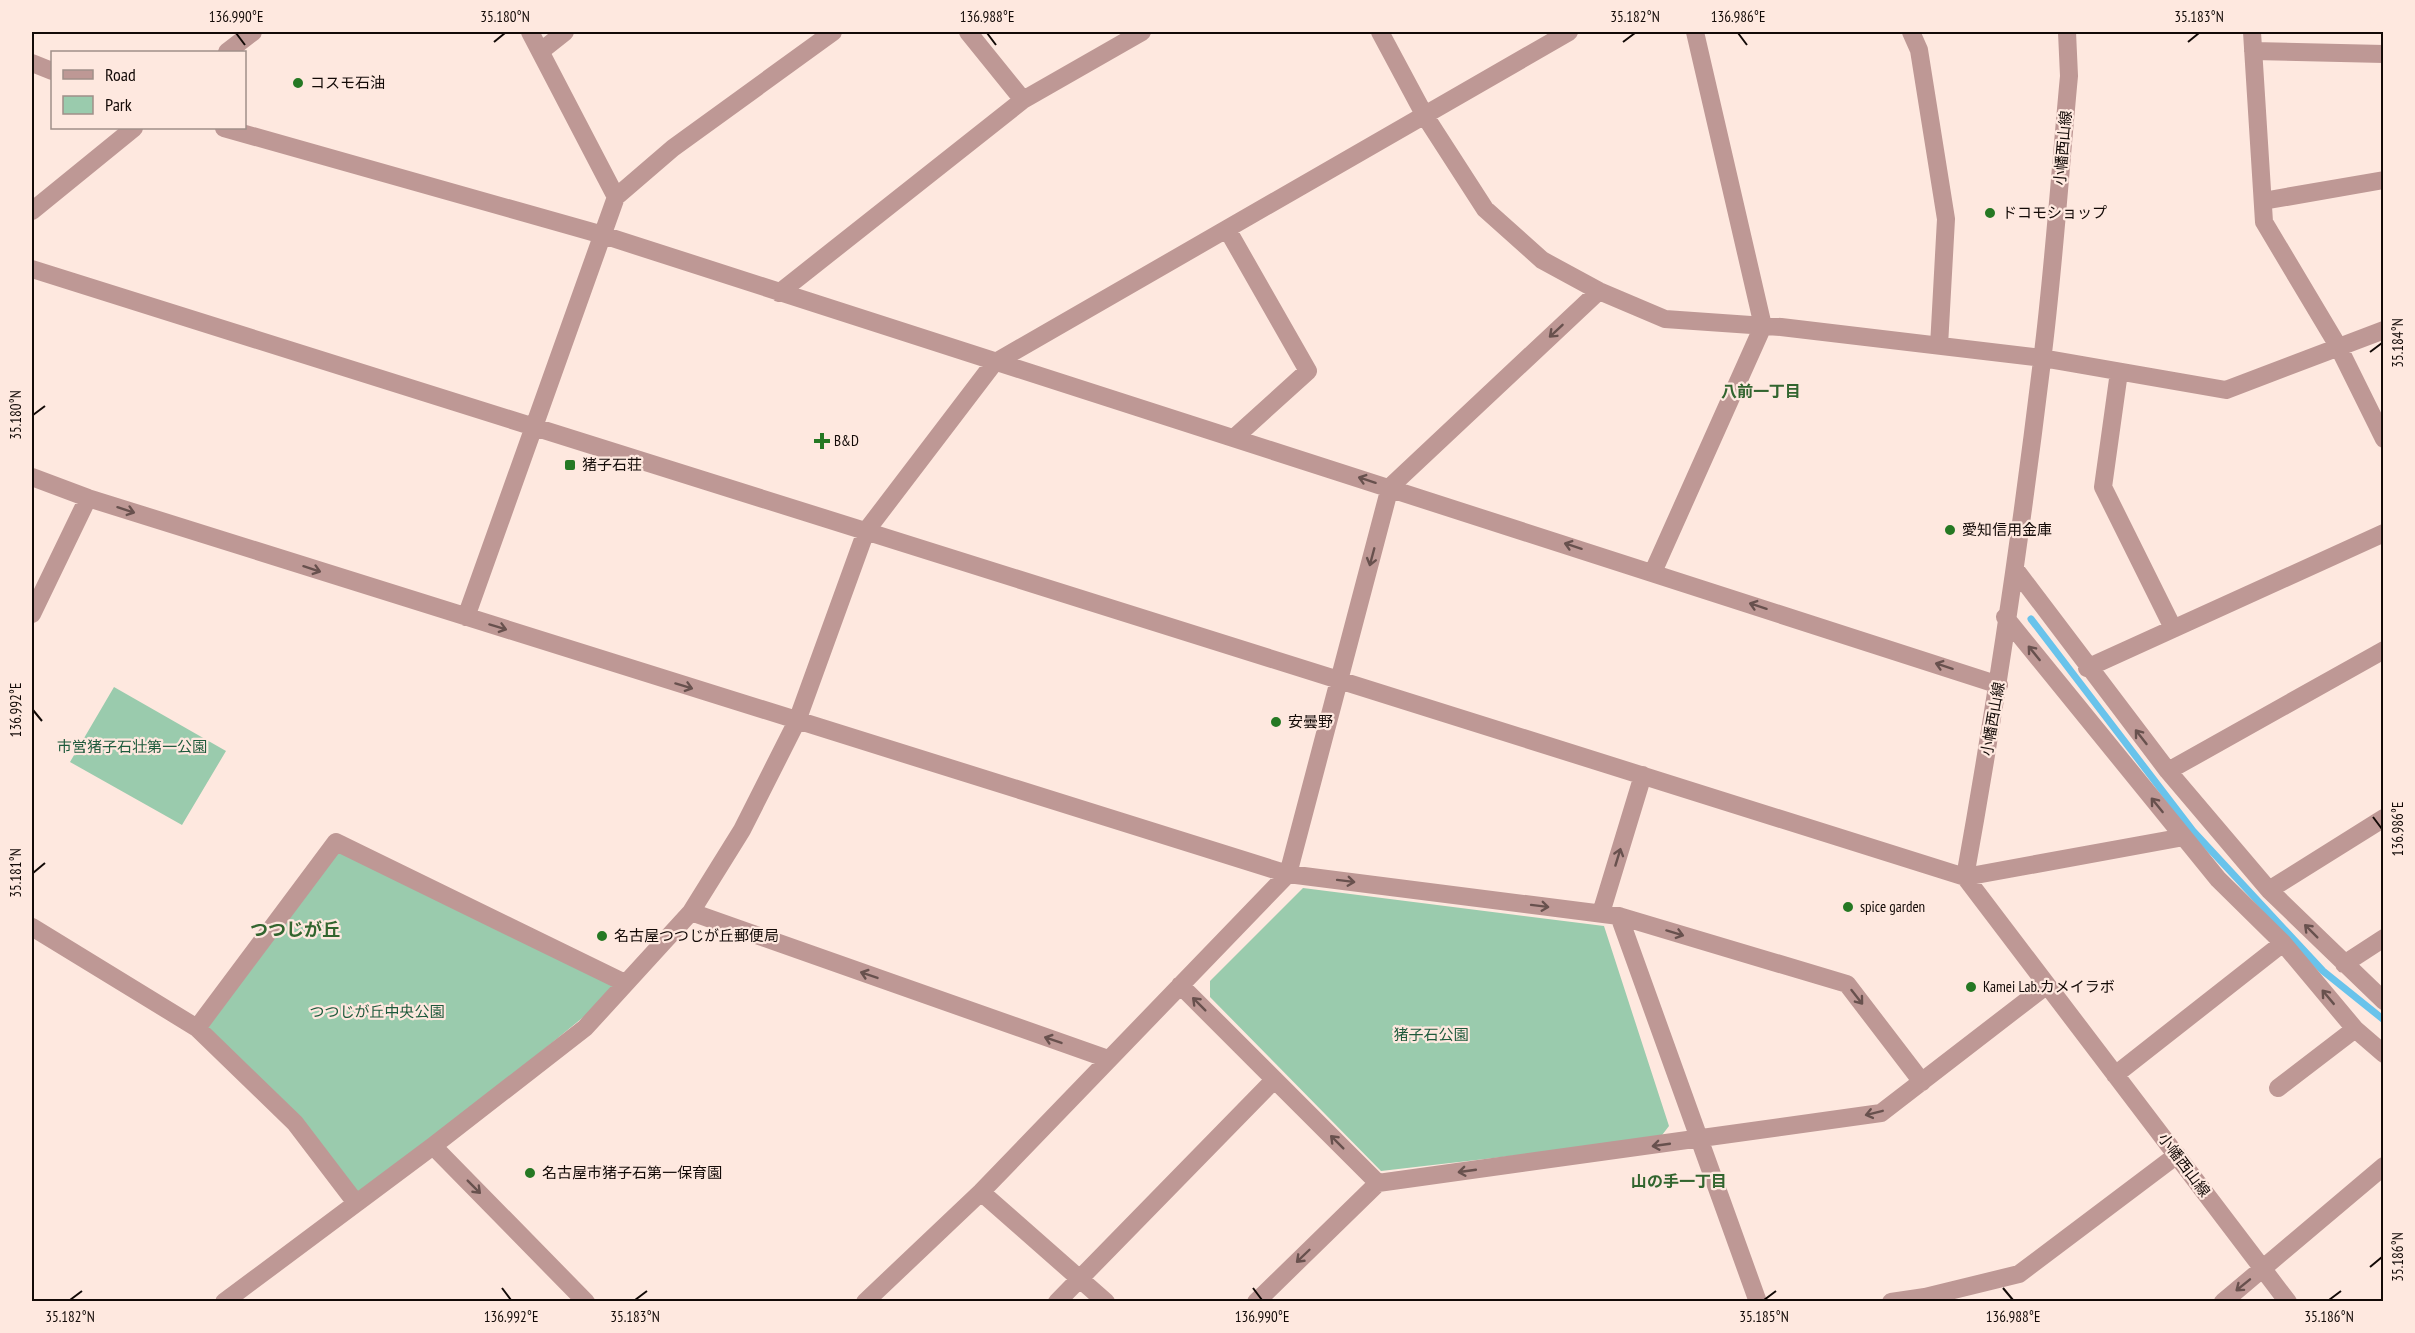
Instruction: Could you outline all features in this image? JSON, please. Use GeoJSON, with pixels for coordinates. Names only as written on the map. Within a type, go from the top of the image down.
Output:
{"type":"FeatureCollection","features":[{"type":"Feature","properties":{"kind":"street"},"geometry":{"type":"LineString","coordinates":[[228,51],[253,32]]}},
{"type":"Feature","properties":{"kind":"street"},"geometry":{"type":"LineString","coordinates":[[530,32],[616,197]]}},
{"type":"Feature","properties":{"kind":"street"},"geometry":{"type":"LineString","coordinates":[[541,51],[565,32]]}},
{"type":"Feature","properties":{"kind":"street"},"geometry":{"type":"LineString","coordinates":[[466,617],[616,197],[673,148],[833,32]]}},
{"type":"Feature","properties":{"kind":"street"},"geometry":{"type":"LineString","coordinates":[[968,32],[1023,100]]}},
{"type":"Feature","properties":{"kind":"street"},"geometry":{"type":"LineString","coordinates":[[779,293],[1023,100],[1142,32]]}},
{"type":"Feature","properties":{"kind":"street"},"geometry":{"type":"LineString","coordinates":[[1380,32],[1425,116],[1485,209],[1542,260],[1599,291],[1665,319],[1763,326],[2042,358],[2226,390],[2384,330]]}},
{"type":"Feature","properties":{"kind":"street"},"geometry":{"type":"LineString","coordinates":[[224,1302],[433,1146],[585,1028],[691,912],[742,830],[797,721],[866,531],[994,363],[1569,32]]}},
{"type":"Feature","properties":{"kind":"street"},"geometry":{"type":"LineString","coordinates":[[1653,572],[1763,326],[1695,32]]}},
{"type":"Feature","properties":{"kind":"street"},"geometry":{"type":"LineString","coordinates":[[1911,32],[1919,50],[1946,219],[1939,346]]}},
{"type":"Feature","properties":{"kind":"street","name":"小幡西山線"},"geometry":{"type":"LineString","coordinates":[[2067,32],[2069,76],[2042,358],[2015,569],[2005,617],[1999,684],[1965,877],[2288,1302]]}},
{"type":"Feature","properties":{"kind":"street"},"geometry":{"type":"LineString","coordinates":[[2252,32],[2264,222],[2337,346],[2384,440]]}},
{"type":"Feature","properties":{"kind":"street"},"geometry":{"type":"LineString","coordinates":[[2253,51],[2384,54]]}},
{"type":"Feature","properties":{"kind":"street"},"geometry":{"type":"LineString","coordinates":[[32,63],[51,71]]}},
{"type":"Feature","properties":{"kind":"street"},"geometry":{"type":"LineString","coordinates":[[32,211],[133,129]]}},
{"type":"Feature","properties":{"kind":"street"},"geometry":{"type":"LineString","coordinates":[[228,129],[603,236],[1999,684]]}},
{"type":"Feature","properties":{"kind":"street"},"geometry":{"type":"LineString","coordinates":[[2263,201],[2384,180]]}},
{"type":"Feature","properties":{"kind":"street"},"geometry":{"type":"LineString","coordinates":[[1227,229],[1308,371],[1234,438]]}},
{"type":"Feature","properties":{"kind":"street"},"geometry":{"type":"LineString","coordinates":[[32,269],[1965,877],[2184,837]]}},
{"type":"Feature","properties":{"kind":"street"},"geometry":{"type":"LineString","coordinates":[[865,1302],[981,1192],[1288,874],[1390,487],[1599,291]]}},
{"type":"Feature","properties":{"kind":"street"},"geometry":{"type":"LineString","coordinates":[[2119,372],[2103,487],[2173,628]]}},
{"type":"Feature","properties":{"kind":"street"},"geometry":{"type":"LineString","coordinates":[[32,477],[88,498],[1288,874],[1619,916],[1847,984],[1922,1082]]}},
{"type":"Feature","properties":{"kind":"street"},"geometry":{"type":"LineString","coordinates":[[32,614],[88,498]]}},
{"type":"Feature","properties":{"kind":"street"},"geometry":{"type":"LineString","coordinates":[[2087,668],[2384,533]]}},
{"type":"Feature","properties":{"kind":"street"},"geometry":{"type":"LineString","coordinates":[[2015,569],[2087,668],[2168,771],[2269,890],[2343,964],[2384,1001]]}},
{"type":"Feature","properties":{"kind":"street"},"geometry":{"type":"LineString","coordinates":[[2005,617],[2218,879],[2283,943],[2355,1029],[2384,1054]]}},
{"type":"Feature","properties":{"kind":"street"},"geometry":{"type":"LineString","coordinates":[[2168,771],[2384,650]]}},
{"type":"Feature","properties":{"kind":"street"},"geometry":{"type":"LineString","coordinates":[[1601,913],[1643,776]]}},
{"type":"Feature","properties":{"kind":"street"},"geometry":{"type":"LineString","coordinates":[[2269,890],[2384,818]]}},
{"type":"Feature","properties":{"kind":"street"},"geometry":{"type":"LineString","coordinates":[[197,1028],[336,842],[625,983]]}},
{"type":"Feature","properties":{"kind":"street"},"geometry":{"type":"LineString","coordinates":[[691,912],[1108,1059]]}},
{"type":"Feature","properties":{"kind":"street"},"geometry":{"type":"LineString","coordinates":[[1619,916],[1758,1302]]}},
{"type":"Feature","properties":{"kind":"street"},"geometry":{"type":"LineString","coordinates":[[32,927],[197,1028],[295,1123],[356,1203]]}},
{"type":"Feature","properties":{"kind":"street"},"geometry":{"type":"LineString","coordinates":[[2343,964],[2384,938]]}},
{"type":"Feature","properties":{"kind":"street"},"geometry":{"type":"LineString","coordinates":[[2115,1075],[2283,943]]}},
{"type":"Feature","properties":{"kind":"street"},"geometry":{"type":"LineString","coordinates":[[1180,985],[1378,1183]]}},
{"type":"Feature","properties":{"kind":"street"},"geometry":{"type":"LineString","coordinates":[[1256,1302],[1378,1183],[1881,1113],[2048,985]]}},
{"type":"Feature","properties":{"kind":"street"},"geometry":{"type":"LineString","coordinates":[[2278,1088],[2355,1029]]}},
{"type":"Feature","properties":{"kind":"street"},"geometry":{"type":"LineString","coordinates":[[1057,1302],[1274,1080]]}},
{"type":"Feature","properties":{"kind":"street"},"geometry":{"type":"LineString","coordinates":[[433,1146],[586,1302]]}},
{"type":"Feature","properties":{"kind":"street"},"geometry":{"type":"LineString","coordinates":[[1891,1302],[1925,1297],[2019,1274],[2177,1155]]}},
{"type":"Feature","properties":{"kind":"street"},"geometry":{"type":"LineString","coordinates":[[2223,1302],[2384,1166]]}},
{"type":"Feature","properties":{"kind":"street"},"geometry":{"type":"LineString","coordinates":[[981,1192],[1106,1302]]}},
{"type":"Feature","properties":{"kind":"green space","name":"市営猪子石壮第一公園"},"geometry":{"type":"Polygon","coordinates":[[[114,687],[226,751],[182,825],[70,762],[114,687]]]}},
{"type":"Feature","properties":{"kind":"green space","name":"つつじが丘中央公園"},"geometry":{"type":"Polygon","coordinates":[[[336,842],[625,983],[356,1203],[197,1028],[336,842]]]}},
{"type":"Feature","properties":{"kind":"green space","name":"猪子石公園"},"geometry":{"type":"Polygon","coordinates":[[[1303,888],[1604,926],[1669,1126],[1659,1139],[1381,1171],[1210,997],[1210,981],[1303,888]]]}},
{"type":"Feature","properties":{"kind":"waterway"},"geometry":{"type":"LineString","coordinates":[[2031,619],[2193,831],[2323,971],[2384,1020]]}},
{"type":"Feature","properties":{"kind":"place","name":"コスモ石油"},"geometry":{"type":"Point","coordinates":[298,83]}},
{"type":"Feature","properties":{"kind":"place","name":"ドコモショップ"},"geometry":{"type":"Point","coordinates":[1990,213]}},
{"type":"Feature","properties":{"kind":"place","name":"B&D"},"geometry":{"type":"Point","coordinates":[822,441]}},
{"type":"Feature","properties":{"kind":"place","name":"猪子石荘"},"geometry":{"type":"Point","coordinates":[570,465]}},
{"type":"Feature","properties":{"kind":"place","name":"愛知信用金庫"},"geometry":{"type":"Point","coordinates":[1950,530]}},
{"type":"Feature","properties":{"kind":"place","name":"安曇野"},"geometry":{"type":"Point","coordinates":[1276,722]}},
{"type":"Feature","properties":{"kind":"place","name":"spice garden"},"geometry":{"type":"Point","coordinates":[1848,907]}},
{"type":"Feature","properties":{"kind":"place","name":"名古屋つつじが丘郵便局"},"geometry":{"type":"Point","coordinates":[602,936]}},
{"type":"Feature","properties":{"kind":"place","name":"Kamei Lab.カメイラボ"},"geometry":{"type":"Point","coordinates":[1971,987]}},
{"type":"Feature","properties":{"kind":"place","name":"名古屋市猪子石第一保育園"},"geometry":{"type":"Point","coordinates":[530,1173]}},
{"type":"Feature","properties":{"kind":"district","name":"八前一丁目"},"geometry":{"type":"Point","coordinates":[1761,391]}},
{"type":"Feature","properties":{"kind":"district","name":"つつじが丘"},"geometry":{"type":"Point","coordinates":[295,930]}},
{"type":"Feature","properties":{"kind":"district","name":"山の手一丁目"},"geometry":{"type":"Point","coordinates":[1679,1181]}}]}
